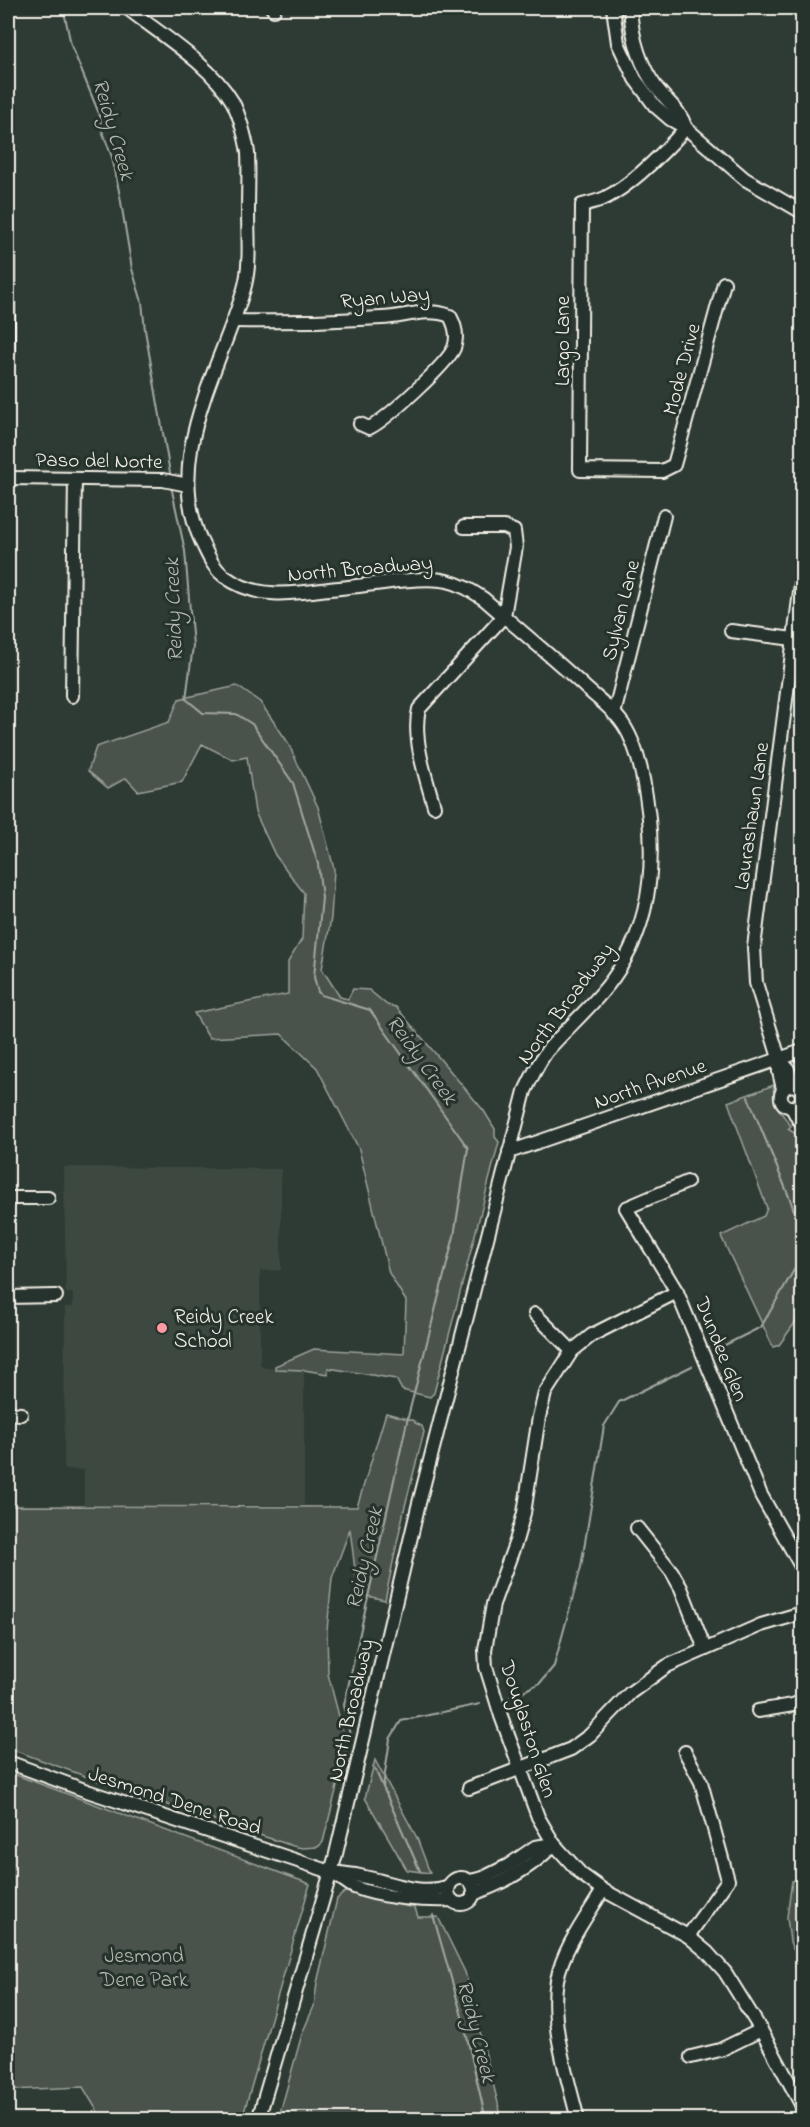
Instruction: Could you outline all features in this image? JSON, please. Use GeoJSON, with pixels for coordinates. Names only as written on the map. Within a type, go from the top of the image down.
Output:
{"type":"FeatureCollection","features":[{"type":"Feature","properties":{"kind":"street","name":"North Broadway"},"geometry":{"type":"LineString","coordinates":[[127,8],[213,75],[233,102],[248,154],[249,255],[245,287],[197,419],[188,485],[196,529],[211,562],[223,575],[238,585],[253,591],[282,595],[435,579],[446,580],[471,591],[504,616],[621,721],[634,744],[648,804],[652,847],[644,912],[624,963],[609,985],[546,1053],[525,1091],[418,1507],[331,1872],[258,2120]]}},
{"type":"Feature","properties":{"kind":"street"},"geometry":{"type":"LineString","coordinates":[[613,8],[618,42],[635,79],[655,106],[670,119],[686,128],[744,179],[802,212]]}},
{"type":"Feature","properties":{"kind":"street"},"geometry":{"type":"LineString","coordinates":[[630,8],[633,32],[645,67],[657,87],[680,113],[686,128]]}},
{"type":"Feature","properties":{"kind":"street","name":"Largo Lane"},"geometry":{"type":"LineString","coordinates":[[674,465],[662,471],[580,470],[582,205],[614,193],[661,156],[686,128]]}},
{"type":"Feature","properties":{"kind":"street"},"geometry":{"type":"LineString","coordinates":[[8,226],[8,352]]}},
{"type":"Feature","properties":{"kind":"street","name":"Mode Drive"},"geometry":{"type":"LineString","coordinates":[[674,465],[724,283]]}},
{"type":"Feature","properties":{"kind":"street","name":"Ryan Way"},"geometry":{"type":"LineString","coordinates":[[233,321],[300,322],[391,318],[434,311],[450,316],[456,334],[454,348],[446,358],[404,403],[377,425],[369,428],[360,424]]}},
{"type":"Feature","properties":{"kind":"street","name":"Paso del Norte"},"geometry":{"type":"LineString","coordinates":[[8,478],[163,480],[188,485]]}},
{"type":"Feature","properties":{"kind":"street"},"geometry":{"type":"LineString","coordinates":[[72,696],[75,479]]}},
{"type":"Feature","properties":{"kind":"street","name":"Sylvan Lane"},"geometry":{"type":"LineString","coordinates":[[614,714],[664,516]]}},
{"type":"Feature","properties":{"kind":"street"},"geometry":{"type":"LineString","coordinates":[[434,806],[423,769],[418,728],[419,709],[504,616],[516,547],[514,531],[504,527],[464,527]]}},
{"type":"Feature","properties":{"kind":"street","name":"Laurashawn Lane"},"geometry":{"type":"LineString","coordinates":[[802,576],[799,639],[754,947],[756,983],[779,1058],[788,1069],[797,1098],[798,1119],[802,1121]]}},
{"type":"Feature","properties":{"kind":"street"},"geometry":{"type":"LineString","coordinates":[[731,631],[799,639]]}},
{"type":"Feature","properties":{"kind":"street","name":"North Avenue"},"geometry":{"type":"LineString","coordinates":[[509,1152],[802,1051]]}},
{"type":"Feature","properties":{"kind":"street","name":"Dundee Glen"},"geometry":{"type":"LineString","coordinates":[[687,1182],[626,1208],[677,1292],[761,1496],[802,1568]]}},
{"type":"Feature","properties":{"kind":"street"},"geometry":{"type":"LineString","coordinates":[[8,1198],[48,1198]]}},
{"type":"Feature","properties":{"kind":"street","name":"Douglaston Glen"},"geometry":{"type":"LineString","coordinates":[[677,1292],[592,1335],[572,1351],[545,1393],[524,1513],[493,1604],[485,1650],[486,1667],[501,1716],[538,1817],[554,1845],[581,1874],[603,1890],[688,1936],[707,1952],[725,1972],[761,2030],[802,2106]]}},
{"type":"Feature","properties":{"kind":"street"},"geometry":{"type":"LineString","coordinates":[[8,1297],[56,1296]]}},
{"type":"Feature","properties":{"kind":"street"},"geometry":{"type":"LineString","coordinates":[[535,1314],[572,1351]]}},
{"type":"Feature","properties":{"kind":"street"},"geometry":{"type":"LineString","coordinates":[[8,1413],[21,1414]]}},
{"type":"Feature","properties":{"kind":"street"},"geometry":{"type":"LineString","coordinates":[[637,1528],[676,1580],[705,1649]]}},
{"type":"Feature","properties":{"kind":"street"},"geometry":{"type":"LineString","coordinates":[[469,1788],[571,1749],[590,1735],[630,1693],[667,1666],[761,1625],[802,1613]]}},
{"type":"Feature","properties":{"kind":"street"},"geometry":{"type":"LineString","coordinates":[[758,1711],[793,1705],[802,1701]]}},
{"type":"Feature","properties":{"kind":"street"},"geometry":{"type":"LineString","coordinates":[[685,1752],[701,1782],[728,1880],[688,1936]]}},
{"type":"Feature","properties":{"kind":"street","name":"Jesmond Dene Road"},"geometry":{"type":"LineString","coordinates":[[8,1762],[87,1791],[331,1872]]}},
{"type":"Feature","properties":{"kind":"street"},"geometry":{"type":"LineString","coordinates":[[331,1872],[355,1887],[415,1900],[452,1900],[461,1904],[466,1902],[472,1888],[483,1878],[509,1865],[535,1847],[554,1845]]}},
{"type":"Feature","properties":{"kind":"street"},"geometry":{"type":"LineString","coordinates":[[331,1872],[358,1875],[404,1887],[440,1889],[449,1886],[458,1878],[466,1879],[472,1888]]}},
{"type":"Feature","properties":{"kind":"street"},"geometry":{"type":"LineString","coordinates":[[449,1886],[449,1896],[452,1900]]}},
{"type":"Feature","properties":{"kind":"street"},"geometry":{"type":"LineString","coordinates":[[578,2120],[556,2020],[557,1980],[565,1955],[603,1890]]}},
{"type":"Feature","properties":{"kind":"street"},"geometry":{"type":"LineString","coordinates":[[691,2057],[720,2050],[761,2030]]}},
{"type":"Feature","properties":{"kind":"shaded area","name":"Reidy Creek School"},"geometry":{"type":"Polygon","coordinates":[[[64,1167],[281,1169],[281,1270],[260,1271],[260,1364],[265,1368],[304,1370],[304,1505],[84,1505],[84,1470],[64,1469],[65,1307],[73,1307],[73,1293],[66,1293],[64,1167]]]}},
{"type":"Feature","properties":{"kind":"green space"},"geometry":{"type":"Polygon","coordinates":[[[237,686],[260,702],[287,741],[318,807],[334,869],[331,918],[322,969],[340,997],[348,999],[353,989],[369,990],[387,1005],[396,1007],[484,1111],[495,1129],[495,1137],[499,1142],[434,1393],[430,1397],[402,1390],[396,1379],[328,1368],[328,1374],[275,1369],[275,1366],[314,1349],[404,1354],[406,1301],[389,1273],[359,1149],[317,1068],[281,1034],[209,1038],[194,1013],[288,994],[288,962],[302,939],[304,893],[275,855],[255,812],[247,757],[233,760],[202,744],[182,782],[138,791],[126,778],[108,788],[88,771],[96,747],[169,722],[179,699],[237,686]]]}},
{"type":"Feature","properties":{"kind":"green space"},"geometry":{"type":"Polygon","coordinates":[[[774,1085],[775,1102],[791,1126],[788,1129],[802,1138],[802,1313],[779,1345],[773,1347],[721,1236],[764,1216],[767,1208],[728,1102],[774,1085]]]}},
{"type":"Feature","properties":{"kind":"green space"},"geometry":{"type":"Polygon","coordinates":[[[386,1413],[415,1421],[422,1426],[424,1432],[404,1510],[385,1600],[358,1594],[350,1529],[332,1578],[327,1630],[328,1674],[347,1747],[323,1842],[318,1847],[293,1846],[123,1790],[8,1748],[8,1506],[357,1507],[386,1413]]]}},
{"type":"Feature","properties":{"kind":"green space"},"geometry":{"type":"Polygon","coordinates":[[[375,1760],[417,1838],[430,1873],[407,1870],[365,1798],[375,1760]]]}},
{"type":"Feature","properties":{"kind":"green space","name":"Jesmond Dene Park"},"geometry":{"type":"Polygon","coordinates":[[[8,1772],[310,1884],[242,2119],[102,2119],[83,2087],[8,2090],[8,1772]]]}},
{"type":"Feature","properties":{"kind":"green space"},"geometry":{"type":"Polygon","coordinates":[[[802,1879],[802,1969],[790,1942],[787,1917],[792,1881],[802,1879]]]}},
{"type":"Feature","properties":{"kind":"green space"},"geometry":{"type":"Polygon","coordinates":[[[345,1892],[415,1908],[418,1917],[438,1917],[465,1972],[502,2119],[278,2120],[302,2034],[314,2006],[317,1983],[337,1899],[345,1892]]]}},
{"type":"Feature","properties":{"kind":"waterway","name":"Reidy Creek"},"geometry":{"type":"LineString","coordinates":[[61,8],[71,45],[100,116],[101,128],[112,157],[132,269],[142,302],[170,473]]}},
{"type":"Feature","properties":{"kind":"waterway","name":"Reidy Creek"},"geometry":{"type":"LineString","coordinates":[[171,486],[185,551],[193,646],[186,699],[203,713],[236,714],[252,724],[293,783],[318,864],[322,898],[314,977],[318,992],[321,995],[370,1010],[468,1148],[454,1236],[408,1417],[344,1705],[350,1736]]}},
{"type":"Feature","properties":{"kind":"waterway"},"geometry":{"type":"LineString","coordinates":[[717,1349],[761,1327],[794,1270],[801,1251],[801,1232],[790,1199],[748,1097]]}},
{"type":"Feature","properties":{"kind":"waterway"},"geometry":{"type":"LineString","coordinates":[[509,1698],[540,1683],[554,1666],[581,1567],[604,1426],[619,1402],[692,1366]]}},
{"type":"Feature","properties":{"kind":"waterway"},"geometry":{"type":"LineString","coordinates":[[383,1787],[390,1739],[401,1721],[480,1704]]}},
{"type":"Feature","properties":{"kind":"waterway","name":"Reidy Creek"},"geometry":{"type":"LineString","coordinates":[[375,1769],[420,1871]]}},
{"type":"Feature","properties":{"kind":"waterway","name":"Reidy Creek"},"geometry":{"type":"LineString","coordinates":[[433,1915],[463,2020],[486,2120]]}},
{"type":"Feature","properties":{"kind":"place","name":"Reidy Creek School"},"geometry":{"type":"Point","coordinates":[162,1328]}}]}
